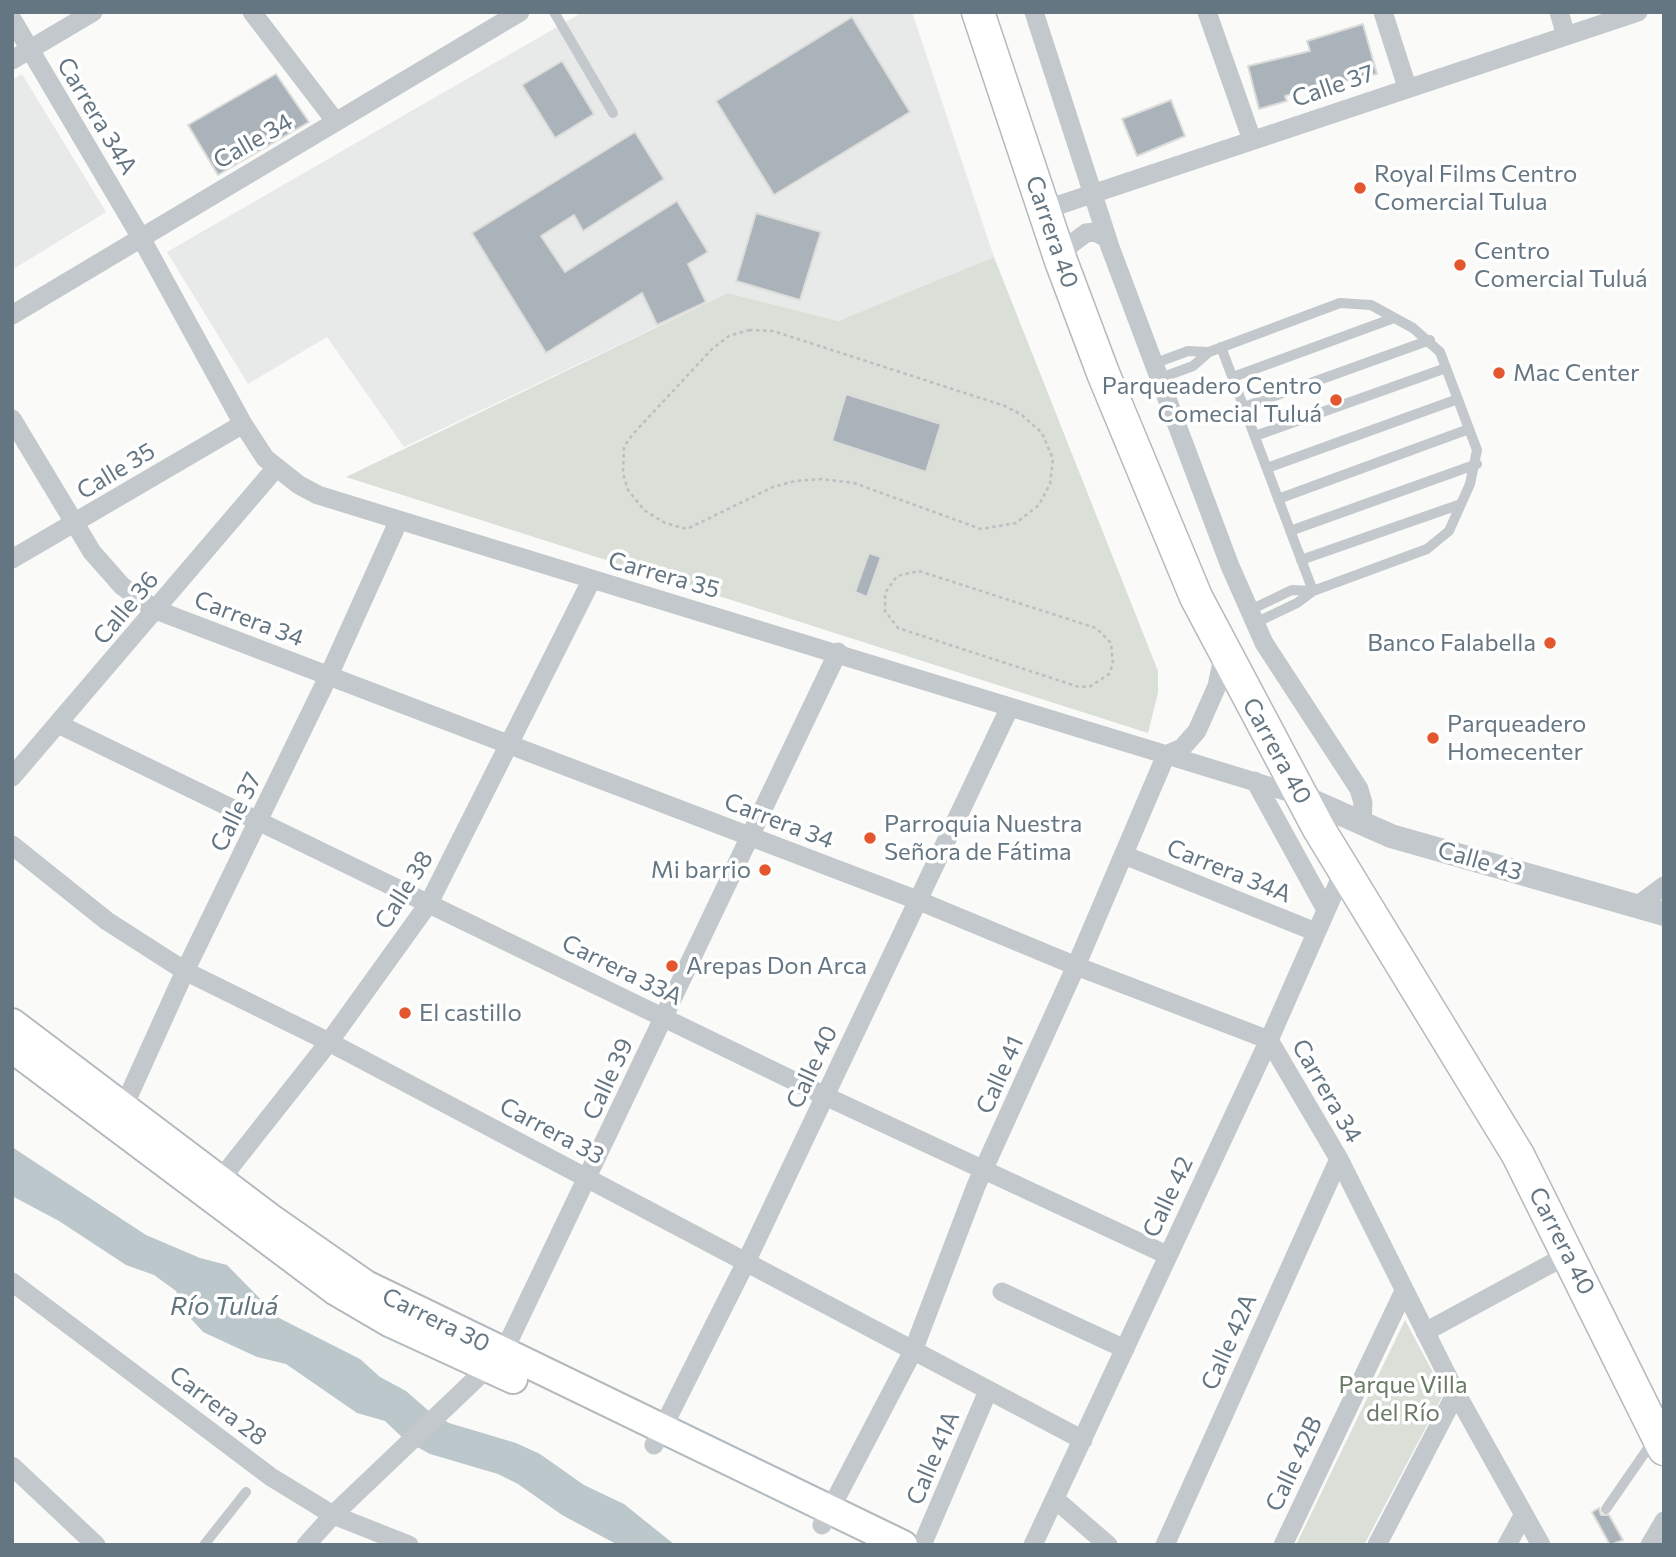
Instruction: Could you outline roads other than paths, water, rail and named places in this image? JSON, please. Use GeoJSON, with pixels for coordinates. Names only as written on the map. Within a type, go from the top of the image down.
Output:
{"type":"FeatureCollection","features":[{"type":"Feature","properties":{"kind":"main road","name":"Carrera 40"},"geometry":{"type":"LineString","coordinates":[[978,12],[1061,261],[1171,541],[1224,653],[1344,870],[1511,1143],[1569,1254],[1660,1442]]}},
{"type":"Feature","properties":{"kind":"main road","name":"Carrera 30"},"geometry":{"type":"LineString","coordinates":[[12,1023],[118,1114],[214,1188],[366,1285],[496,1360],[826,1516],[903,1545]]}},
{"type":"Feature","properties":{"kind":"main road","name":"Carrera 30"},"geometry":{"type":"LineString","coordinates":[[12,1048],[118,1114]]}},
{"type":"Feature","properties":{"kind":"main road","name":"Carrera 30"},"geometry":{"type":"LineString","coordinates":[[826,1516],[863,1545]]}},
{"type":"Feature","properties":{"kind":"street"},"geometry":{"type":"LineString","coordinates":[[21,55],[93,12]]}},
{"type":"Feature","properties":{"kind":"street"},"geometry":{"type":"LineString","coordinates":[[251,12],[335,122]]}},
{"type":"Feature","properties":{"kind":"street","name":"Calle 34"},"geometry":{"type":"LineString","coordinates":[[12,315],[140,236],[520,12]]}},
{"type":"Feature","properties":{"kind":"street","name":"Carrera 40"},"geometry":{"type":"LineString","coordinates":[[1034,12],[1107,238],[1252,617],[1284,676],[1359,789],[1363,803],[1362,824]]}},
{"type":"Feature","properties":{"kind":"street"},"geometry":{"type":"LineString","coordinates":[[1207,12],[1252,140]]}},
{"type":"Feature","properties":{"kind":"street"},"geometry":{"type":"LineString","coordinates":[[1383,12],[1407,87]]}},
{"type":"Feature","properties":{"kind":"street"},"geometry":{"type":"LineString","coordinates":[[1559,12],[1566,36]]}},
{"type":"Feature","properties":{"kind":"street","name":"Calle 37"},"geometry":{"type":"LineString","coordinates":[[1044,210],[1638,12]]}},
{"type":"Feature","properties":{"kind":"street","name":"Carrera 34A"},"geometry":{"type":"LineString","coordinates":[[12,19],[21,55],[140,236]]}},
{"type":"Feature","properties":{"kind":"street"},"geometry":{"type":"LineString","coordinates":[[1061,261],[1070,246],[1086,233],[1095,232],[1107,238]]}},
{"type":"Feature","properties":{"kind":"street","name":"Carrera 35"},"geometry":{"type":"LineString","coordinates":[[140,236],[243,424],[275,468],[318,495],[838,652],[1009,709],[1301,796]]}},
{"type":"Feature","properties":{"kind":"street","name":"Carrera 34"},"geometry":{"type":"LineString","coordinates":[[12,419],[105,569],[122,586],[156,610],[917,900],[1269,1040],[1339,1159],[1456,1393],[1541,1545]]}},
{"type":"Feature","properties":{"kind":"street","name":"Calle 35"},"geometry":{"type":"LineString","coordinates":[[12,559],[243,424]]}},
{"type":"Feature","properties":{"kind":"street","name":"Calle 36"},"geometry":{"type":"LineString","coordinates":[[12,777],[275,468]]}},
{"type":"Feature","properties":{"kind":"street","name":"Calle 37"},"geometry":{"type":"LineString","coordinates":[[118,1114],[329,675],[399,520]]}},
{"type":"Feature","properties":{"kind":"street","name":"Calle 38"},"geometry":{"type":"LineString","coordinates":[[214,1188],[329,1042],[429,903],[592,579]]}},
{"type":"Feature","properties":{"kind":"street","name":"Calle 39"},"geometry":{"type":"LineString","coordinates":[[306,1545],[333,1515],[496,1360],[589,1177],[838,652]]}},
{"type":"Feature","properties":{"kind":"street"},"geometry":{"type":"LineString","coordinates":[[1166,755],[1182,748],[1197,731],[1217,686],[1224,653]]}},
{"type":"Feature","properties":{"kind":"street","name":"Calle 40"},"geometry":{"type":"LineString","coordinates":[[659,1437],[747,1259],[1009,709]]}},
{"type":"Feature","properties":{"kind":"street","name":"Carrera 33A"},"geometry":{"type":"LineString","coordinates":[[58,724],[825,1096],[1167,1255]]}},
{"type":"Feature","properties":{"kind":"street","name":"Calle 41"},"geometry":{"type":"LineString","coordinates":[[826,1516],[913,1351],[984,1170],[1166,755]]}},
{"type":"Feature","properties":{"kind":"street"},"geometry":{"type":"LineString","coordinates":[[1255,781],[1326,910]]}},
{"type":"Feature","properties":{"kind":"street","name":"Calle 43"},"geometry":{"type":"LineString","coordinates":[[1301,796],[1391,836],[1664,914]]}},
{"type":"Feature","properties":{"kind":"street","name":"Carrera 33"},"geometry":{"type":"LineString","coordinates":[[12,845],[107,921],[185,971],[329,1042],[747,1259],[913,1351],[1083,1440]]}},
{"type":"Feature","properties":{"kind":"street","name":"Carrera 34A"},"geometry":{"type":"LineString","coordinates":[[1124,855],[1315,932]]}},
{"type":"Feature","properties":{"kind":"street","name":"Calle 42"},"geometry":{"type":"LineString","coordinates":[[1033,1545],[1269,1040],[1344,870]]}},
{"type":"Feature","properties":{"kind":"street"},"geometry":{"type":"LineString","coordinates":[[1637,906],[1664,886]]}},
{"type":"Feature","properties":{"kind":"street","name":"Calle 42A"},"geometry":{"type":"LineString","coordinates":[[1165,1545],[1339,1159]]}},
{"type":"Feature","properties":{"kind":"street"},"geometry":{"type":"LineString","coordinates":[[1425,1332],[1569,1254]]}},
{"type":"Feature","properties":{"kind":"street","name":"Carrera 28"},"geometry":{"type":"LineString","coordinates":[[12,1282],[271,1477],[333,1515],[409,1545]]}},
{"type":"Feature","properties":{"kind":"street","name":"Calle 42B"},"geometry":{"type":"LineString","coordinates":[[1283,1545],[1404,1291]]}},
{"type":"Feature","properties":{"kind":"street"},"geometry":{"type":"LineString","coordinates":[[1002,1292],[1125,1349]]}},
{"type":"Feature","properties":{"kind":"street","name":"Calle 41A"},"geometry":{"type":"LineString","coordinates":[[922,1545],[988,1391]]}},
{"type":"Feature","properties":{"kind":"street"},"geometry":{"type":"LineString","coordinates":[[1377,1545],[1456,1393]]}},
{"type":"Feature","properties":{"kind":"street"},"geometry":{"type":"LineString","coordinates":[[12,1466],[96,1545]]}},
{"type":"Feature","properties":{"kind":"street"},"geometry":{"type":"LineString","coordinates":[[1056,1500],[1108,1545]]}},
{"type":"Feature","properties":{"kind":"street"},"geometry":{"type":"LineString","coordinates":[[1507,1545],[1524,1514]]}},
{"type":"Feature","properties":{"kind":"street"},"geometry":{"type":"LineString","coordinates":[[1650,1545],[1664,1521]]}},
{"type":"Feature","properties":{"kind":"lane"},"geometry":{"type":"LineString","coordinates":[[554,12],[613,113]]}},
{"type":"Feature","properties":{"kind":"lane"},"geometry":{"type":"LineString","coordinates":[[1156,371],[1193,366],[1209,352],[1340,303],[1371,305],[1430,340],[1440,352],[1477,450],[1477,464],[1449,531],[1427,549],[1313,591],[1297,603],[1252,617]]}},
{"type":"Feature","properties":{"kind":"lane"},"geometry":{"type":"LineString","coordinates":[[1233,377],[1394,318]]}},
{"type":"Feature","properties":{"kind":"lane"},"geometry":{"type":"LineString","coordinates":[[1244,407],[1430,340]]}},
{"type":"Feature","properties":{"kind":"lane"},"geometry":{"type":"LineString","coordinates":[[1221,347],[1313,591]]}},
{"type":"Feature","properties":{"kind":"lane"},"geometry":{"type":"LineString","coordinates":[[1156,371],[1188,351],[1209,352]]}},
{"type":"Feature","properties":{"kind":"lane"},"geometry":{"type":"LineString","coordinates":[[1255,436],[1446,368]]}},
{"type":"Feature","properties":{"kind":"lane"},"geometry":{"type":"LineString","coordinates":[[1267,468],[1458,399]]}},
{"type":"Feature","properties":{"kind":"lane"},"geometry":{"type":"LineString","coordinates":[[1278,499],[1469,429]]}},
{"type":"Feature","properties":{"kind":"lane"},"geometry":{"type":"LineString","coordinates":[[1290,531],[1477,464]]}},
{"type":"Feature","properties":{"kind":"lane"},"geometry":{"type":"LineString","coordinates":[[1301,560],[1461,504]]}},
{"type":"Feature","properties":{"kind":"lane"},"geometry":{"type":"LineString","coordinates":[[1606,1509],[1660,1442]]}},
{"type":"Feature","properties":{"kind":"lane"},"geometry":{"type":"LineString","coordinates":[[204,1545],[246,1492]]}},
{"type":"Feature","properties":{"kind":"water","name":"Río Tuluá"},"geometry":{"type":"Polygon","coordinates":[[[12,1147],[146,1235],[200,1258],[227,1265],[279,1318],[360,1359],[380,1377],[406,1391],[430,1412],[449,1423],[516,1443],[540,1454],[584,1485],[624,1504],[675,1545],[618,1545],[562,1515],[518,1484],[498,1474],[430,1454],[406,1441],[385,1421],[357,1413],[286,1364],[257,1357],[203,1332],[184,1311],[176,1291],[154,1275],[126,1265],[59,1221],[12,1196],[12,1147]]]}},
{"type":"Feature","properties":{"kind":"place","name":"Royal Films Centro Comercial Tulua"},"geometry":{"type":"Point","coordinates":[1360,188]}},
{"type":"Feature","properties":{"kind":"place","name":"Centro Comercial Tuluá"},"geometry":{"type":"Point","coordinates":[1460,265]}},
{"type":"Feature","properties":{"kind":"place","name":"Mac Center"},"geometry":{"type":"Point","coordinates":[1499,373]}},
{"type":"Feature","properties":{"kind":"place","name":"Parqueadero Centro Comecial Tuluá"},"geometry":{"type":"Point","coordinates":[1336,400]}},
{"type":"Feature","properties":{"kind":"place","name":"Banco Falabella"},"geometry":{"type":"Point","coordinates":[1550,643]}},
{"type":"Feature","properties":{"kind":"place","name":"Parqueadero Homecenter"},"geometry":{"type":"Point","coordinates":[1433,738]}},
{"type":"Feature","properties":{"kind":"place","name":"Parroquia Nuestra Señora de Fátima"},"geometry":{"type":"Point","coordinates":[870,838]}},
{"type":"Feature","properties":{"kind":"place","name":"Mi barrio"},"geometry":{"type":"Point","coordinates":[765,870]}},
{"type":"Feature","properties":{"kind":"place","name":"Arepas Don Arca"},"geometry":{"type":"Point","coordinates":[672,966]}},
{"type":"Feature","properties":{"kind":"place","name":"El castillo"},"geometry":{"type":"Point","coordinates":[405,1013]}},
{"type":"Feature","properties":{"kind":"park label","name":"Parque Villa del Río"},"geometry":{"type":"Point","coordinates":[1403,1399]}}]}
